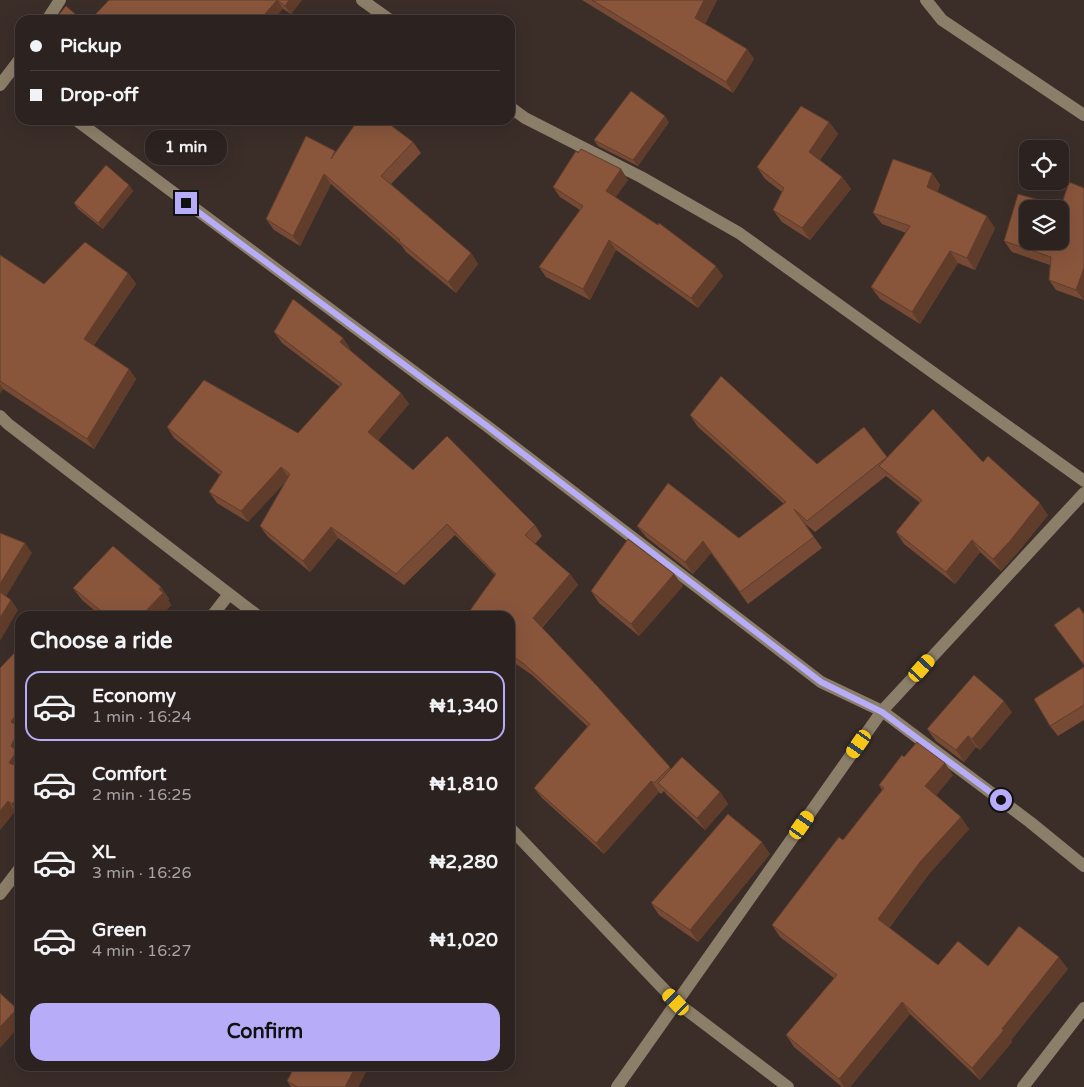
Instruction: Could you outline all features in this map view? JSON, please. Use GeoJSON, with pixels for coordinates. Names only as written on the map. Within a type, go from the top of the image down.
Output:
{"type":"FeatureCollection","features":[{"type":"Feature","properties":{"kind":"street"},"geometry":{"type":"LineString","coordinates":[[50,15],[60,0]]}},
{"type":"Feature","properties":{"kind":"street"},"geometry":{"type":"LineString","coordinates":[[362,0],[383,15]]}},
{"type":"Feature","properties":{"kind":"street"},"geometry":{"type":"LineString","coordinates":[[926,0],[942,20],[1084,115]]}},
{"type":"Feature","properties":{"kind":"street"},"geometry":{"type":"LineString","coordinates":[[0,85],[15,76]]}},
{"type":"Feature","properties":{"kind":"street"},"geometry":{"type":"LineString","coordinates":[[515,111],[525,118],[641,177],[738,232],[1084,481]]}},
{"type":"Feature","properties":{"kind":"street"},"geometry":{"type":"LineString","coordinates":[[83,125],[487,426],[821,682],[882,712],[1030,822],[1084,866]]}},
{"type":"Feature","properties":{"kind":"street"},"geometry":{"type":"LineString","coordinates":[[0,416],[251,611]]}},
{"type":"Feature","properties":{"kind":"street"},"geometry":{"type":"LineString","coordinates":[[616,1087],[882,712],[1084,493]]}},
{"type":"Feature","properties":{"kind":"street"},"geometry":{"type":"LineString","coordinates":[[216,611],[229,594]]}},
{"type":"Feature","properties":{"kind":"street"},"geometry":{"type":"LineString","coordinates":[[515,833],[676,1002],[788,1087]]}},
{"type":"Feature","properties":{"kind":"street"},"geometry":{"type":"LineString","coordinates":[[0,894],[15,874]]}},
{"type":"Feature","properties":{"kind":"street"},"geometry":{"type":"LineString","coordinates":[[1023,1087],[1084,1008]]}},
{"type":"Feature","properties":{"kind":"building"},"geometry":{"type":"Polygon","coordinates":[[[109,0],[277,0],[264,15],[95,15],[109,0]]]}},
{"type":"Feature","properties":{"kind":"building"},"geometry":{"type":"Polygon","coordinates":[[[277,0],[289,0],[285,6],[277,0]]]}},
{"type":"Feature","properties":{"kind":"building"},"geometry":{"type":"Polygon","coordinates":[[[592,0],[704,0],[695,18],[747,49],[726,82],[592,0]]]}},
{"type":"Feature","properties":{"kind":"building"},"geometry":{"type":"Polygon","coordinates":[[[66,6],[76,15],[58,15],[66,6]]]}},
{"type":"Feature","properties":{"kind":"building"},"geometry":{"type":"Polygon","coordinates":[[[631,91],[665,116],[633,160],[594,140],[631,91]]]}},
{"type":"Feature","properties":{"kind":"building"},"geometry":{"type":"Polygon","coordinates":[[[801,106],[829,122],[809,152],[842,177],[802,228],[773,210],[784,188],[757,167],[801,106]]]}},
{"type":"Feature","properties":{"kind":"building"},"geometry":{"type":"Polygon","coordinates":[[[355,125],[391,125],[413,142],[381,176],[471,253],[448,282],[324,174],[293,236],[266,219],[306,136],[335,151],[331,159],[355,125]]]}},
{"type":"Feature","properties":{"kind":"building"},"geometry":{"type":"Polygon","coordinates":[[[581,149],[621,169],[606,191],[658,225],[659,223],[716,266],[691,298],[609,240],[583,289],[539,267],[583,206],[553,187],[576,151],[578,153],[581,149]]]}},
{"type":"Feature","properties":{"kind":"building"},"geometry":{"type":"Polygon","coordinates":[[[893,159],[932,173],[927,187],[987,216],[967,258],[950,251],[912,312],[871,287],[910,226],[873,213],[893,159]]]}},
{"type":"Feature","properties":{"kind":"building"},"geometry":{"type":"Polygon","coordinates":[[[106,165],[129,185],[98,223],[74,203],[106,165]]]}},
{"type":"Feature","properties":{"kind":"building"},"geometry":{"type":"Polygon","coordinates":[[[1069,182],[1084,188],[1084,268],[1076,290],[1049,280],[1051,257],[1030,250],[1069,250],[1069,200],[1063,200],[1066,190],[1069,190],[1069,182]]]}},
{"type":"Feature","properties":{"kind":"building"},"geometry":{"type":"Polygon","coordinates":[[[1018,194],[1040,200],[1019,200],[1019,246],[1004,241],[1018,194]]]}},
{"type":"Feature","properties":{"kind":"building"},"geometry":{"type":"Polygon","coordinates":[[[85,242],[128,273],[84,339],[129,369],[87,439],[0,381],[0,255],[44,284],[85,242]]]}},
{"type":"Feature","properties":{"kind":"building"},"geometry":{"type":"Polygon","coordinates":[[[293,299],[343,338],[340,342],[401,393],[368,432],[413,470],[447,436],[535,525],[525,535],[570,574],[533,618],[670,767],[654,783],[651,781],[596,843],[534,788],[590,724],[515,658],[515,611],[470,611],[496,574],[447,524],[396,574],[331,527],[303,561],[260,526],[290,474],[281,467],[241,511],[209,492],[222,472],[167,427],[204,380],[298,433],[342,384],[274,332],[293,299]]]}},
{"type":"Feature","properties":{"kind":"building"},"geometry":{"type":"Polygon","coordinates":[[[721,376],[817,464],[864,427],[887,457],[807,521],[794,509],[814,537],[740,592],[703,541],[685,562],[637,526],[668,483],[739,538],[786,502],[690,415],[721,376]]]}},
{"type":"Feature","properties":{"kind":"building"},"geometry":{"type":"Polygon","coordinates":[[[933,409],[983,462],[988,456],[1040,503],[993,559],[972,540],[946,572],[896,532],[922,500],[879,466],[933,409]]]}},
{"type":"Feature","properties":{"kind":"building"},"geometry":{"type":"Polygon","coordinates":[[[0,533],[25,543],[0,584],[0,533]]]}},
{"type":"Feature","properties":{"kind":"building"},"geometry":{"type":"Polygon","coordinates":[[[628,539],[674,574],[631,624],[591,591],[628,539]]]}},
{"type":"Feature","properties":{"kind":"building"},"geometry":{"type":"Polygon","coordinates":[[[113,546],[161,587],[159,589],[163,593],[146,611],[101,611],[73,588],[113,546]]]}},
{"type":"Feature","properties":{"kind":"building"},"geometry":{"type":"Polygon","coordinates":[[[0,592],[11,600],[0,618],[0,592]]]}},
{"type":"Feature","properties":{"kind":"building"},"geometry":{"type":"Polygon","coordinates":[[[1079,607],[1084,614],[1084,665],[1054,625],[1079,607]]]}},
{"type":"Feature","properties":{"kind":"building"},"geometry":{"type":"Polygon","coordinates":[[[15,652],[15,716],[11,722],[15,724],[15,738],[11,746],[15,749],[15,754],[9,763],[15,765],[15,801],[12,804],[8,801],[0,811],[0,668],[15,652]]]}},
{"type":"Feature","properties":{"kind":"building"},"geometry":{"type":"Polygon","coordinates":[[[1084,667],[1084,705],[1050,726],[1034,699],[1084,667]]]}},
{"type":"Feature","properties":{"kind":"building"},"geometry":{"type":"Polygon","coordinates":[[[974,675],[1004,701],[972,739],[968,736],[956,750],[927,729],[974,675]]]}},
{"type":"Feature","properties":{"kind":"building"},"geometry":{"type":"Polygon","coordinates":[[[917,742],[945,763],[925,786],[961,817],[920,862],[878,919],[938,965],[958,941],[988,966],[1019,926],[1059,957],[1002,1029],[1004,1030],[972,1068],[902,1002],[839,1079],[786,1035],[837,975],[772,925],[839,837],[843,840],[884,788],[879,785],[902,755],[904,757],[917,742]]]}},
{"type":"Feature","properties":{"kind":"building"},"geometry":{"type":"Polygon","coordinates":[[[682,757],[720,792],[697,818],[658,783],[682,757]]]}},
{"type":"Feature","properties":{"kind":"building"},"geometry":{"type":"Polygon","coordinates":[[[728,814],[762,842],[690,930],[651,903],[728,814]]]}},
{"type":"Feature","properties":{"kind":"building"},"geometry":{"type":"Polygon","coordinates":[[[0,993],[15,1007],[15,1011],[0,1027],[0,993]]]}},
{"type":"Feature","properties":{"kind":"building"},"geometry":{"type":"Polygon","coordinates":[[[292,1071],[353,1071],[345,1087],[298,1087],[287,1081],[292,1071]]]}},
{"type":"Feature","properties":{"kind":"route"},"geometry":{"type":"LineString","coordinates":[[186,203],[487,426],[821,682],[882,712],[1001,800]]}}]}
